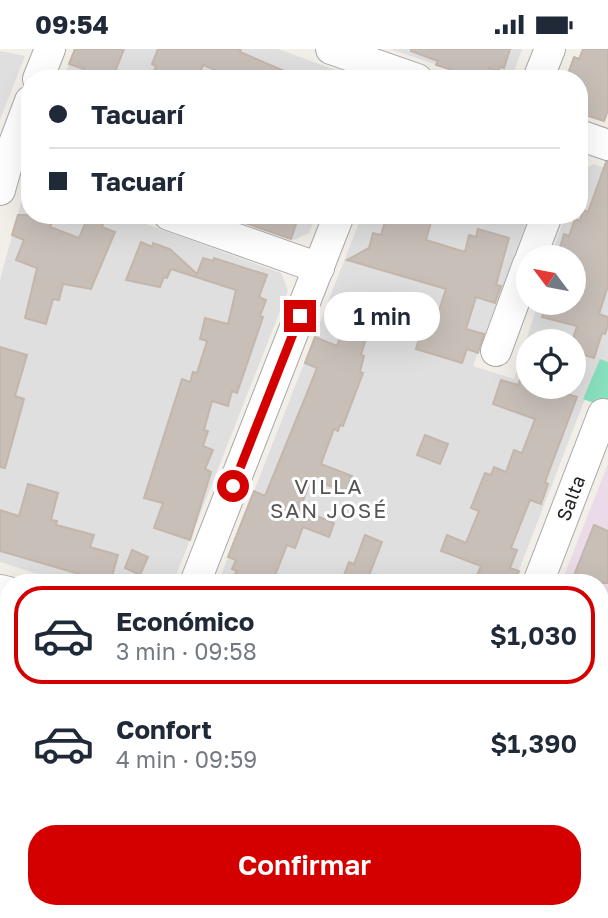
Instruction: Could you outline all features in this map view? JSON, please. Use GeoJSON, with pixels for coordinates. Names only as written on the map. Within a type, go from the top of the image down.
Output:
{"type":"FeatureCollection","features":[{"type":"Feature","properties":{"kind":"street"},"geometry":{"type":"LineString","coordinates":[[42,70],[50,49]]}},
{"type":"Feature","properties":{"kind":"street"},"geometry":{"type":"LineString","coordinates":[[331,49],[385,70]]}},
{"type":"Feature","properties":{"kind":"street"},"geometry":{"type":"LineString","coordinates":[[542,70],[550,49]]}},
{"type":"Feature","properties":{"kind":"street"},"geometry":{"type":"LineString","coordinates":[[588,138],[608,145]]}},
{"type":"Feature","properties":{"kind":"street"},"geometry":{"type":"LineString","coordinates":[[0,190],[20,157]]}},
{"type":"Feature","properties":{"kind":"street"},"geometry":{"type":"LineString","coordinates":[[195,224],[320,268]]}},
{"type":"Feature","properties":{"kind":"street"},"geometry":{"type":"LineString","coordinates":[[199,574],[336,224]]}},
{"type":"Feature","properties":{"kind":"street"},"geometry":{"type":"LineString","coordinates":[[536,245],[544,224]]}},
{"type":"Feature","properties":{"kind":"street"},"geometry":{"type":"LineString","coordinates":[[496,351],[516,297]]}},
{"type":"Feature","properties":{"kind":"street","name":"Salta"},"geometry":{"type":"LineString","coordinates":[[541,574],[603,414]]}},
{"type":"Feature","properties":{"kind":"shaded area"},"geometry":{"type":"Polygon","coordinates":[[[75,49],[278,49],[335,70],[67,70],[75,49]]]}},
{"type":"Feature","properties":{"kind":"shaded area"},"geometry":{"type":"Polygon","coordinates":[[[390,49],[522,49],[514,70],[452,70],[390,49]]]}},
{"type":"Feature","properties":{"kind":"shaded area"},"geometry":{"type":"Polygon","coordinates":[[[0,51],[25,56],[0,120],[0,51]]]}},
{"type":"Feature","properties":{"kind":"shaded area"},"geometry":{"type":"Polygon","coordinates":[[[594,164],[608,169],[608,362],[600,360],[586,396],[586,329],[530,329],[534,315],[586,315],[586,245],[555,245],[563,224],[588,224],[588,167],[594,164]]]}},
{"type":"Feature","properties":{"kind":"shaded area"},"geometry":{"type":"Polygon","coordinates":[[[21,203],[21,224],[146,224],[281,273],[288,291],[177,574],[38,574],[0,562],[0,280],[21,203]]]}},
{"type":"Feature","properties":{"kind":"shaded area"},"geometry":{"type":"Polygon","coordinates":[[[247,224],[312,224],[309,233],[294,240],[247,224]]]}},
{"type":"Feature","properties":{"kind":"shaded area"},"geometry":{"type":"Polygon","coordinates":[[[358,224],[526,224],[473,366],[514,379],[516,373],[516,399],[585,399],[517,574],[222,574],[358,224]]]}},
{"type":"Feature","properties":{"kind":"shaded area"},"geometry":{"type":"Polygon","coordinates":[[[608,464],[608,574],[565,574],[608,464]]]}},
{"type":"Feature","properties":{"kind":"green space"},"geometry":{"type":"Polygon","coordinates":[[[600,359],[608,362],[608,408],[583,399],[586,399],[586,392],[600,359]]]}},
{"type":"Feature","properties":{"kind":"building"},"geometry":{"type":"Polygon","coordinates":[[[75,49],[124,49],[116,70],[84,70],[69,64],[75,49]]]}},
{"type":"Feature","properties":{"kind":"building"},"geometry":{"type":"Polygon","coordinates":[[[158,49],[241,49],[240,52],[282,70],[215,70],[203,65],[201,70],[154,70],[156,66],[152,64],[158,49]]]}},
{"type":"Feature","properties":{"kind":"building"},"geometry":{"type":"Polygon","coordinates":[[[510,49],[504,68],[500,67],[498,70],[452,70],[436,65],[438,61],[411,51],[510,49]]]}},
{"type":"Feature","properties":{"kind":"building"},"geometry":{"type":"Polygon","coordinates":[[[583,49],[608,49],[608,110],[604,121],[588,116],[588,70],[569,70],[574,57],[579,59],[583,49]]]}},
{"type":"Feature","properties":{"kind":"building"},"geometry":{"type":"Polygon","coordinates":[[[608,162],[608,286],[599,314],[608,317],[608,325],[605,334],[602,333],[594,358],[586,356],[586,329],[576,329],[577,326],[542,317],[586,315],[586,245],[561,245],[564,234],[569,236],[573,224],[588,224],[588,212],[608,162]]]}},
{"type":"Feature","properties":{"kind":"building"},"geometry":{"type":"Polygon","coordinates":[[[18,215],[21,215],[21,224],[51,224],[50,227],[79,238],[85,224],[103,224],[102,227],[115,232],[91,289],[63,284],[59,300],[53,299],[46,324],[25,318],[37,268],[16,260],[24,240],[12,235],[18,215]]]}},
{"type":"Feature","properties":{"kind":"building"},"geometry":{"type":"Polygon","coordinates":[[[248,224],[296,224],[291,239],[248,224]]]}},
{"type":"Feature","properties":{"kind":"building"},"geometry":{"type":"Polygon","coordinates":[[[384,224],[430,224],[426,240],[465,252],[469,235],[476,237],[478,229],[509,238],[496,285],[501,286],[495,303],[476,297],[466,329],[484,334],[478,353],[467,349],[462,363],[416,349],[419,339],[400,333],[408,312],[436,320],[446,289],[347,260],[369,248],[373,233],[381,235],[384,224]]]}},
{"type":"Feature","properties":{"kind":"building"},"geometry":{"type":"Polygon","coordinates":[[[141,242],[152,247],[153,243],[170,249],[197,274],[203,258],[213,261],[214,258],[267,275],[259,297],[266,300],[260,316],[263,317],[237,393],[232,391],[228,406],[212,401],[204,430],[208,431],[203,446],[213,450],[205,469],[211,472],[190,540],[154,528],[163,503],[144,498],[182,379],[190,382],[193,372],[197,373],[207,341],[200,339],[205,318],[228,324],[236,290],[171,269],[160,287],[126,280],[141,242]]]}},
{"type":"Feature","properties":{"kind":"building"},"geometry":{"type":"Polygon","coordinates":[[[354,296],[374,302],[374,311],[361,355],[364,356],[360,372],[363,373],[343,426],[340,425],[338,431],[334,429],[321,464],[352,476],[346,492],[311,479],[300,509],[334,523],[329,537],[303,527],[295,548],[287,545],[276,574],[235,574],[237,571],[232,569],[236,560],[228,557],[254,491],[265,496],[317,368],[305,363],[315,337],[337,346],[354,296]]]}},
{"type":"Feature","properties":{"kind":"building"},"geometry":{"type":"Polygon","coordinates":[[[0,347],[27,355],[15,396],[24,399],[5,468],[0,467],[0,347]]]}},
{"type":"Feature","properties":{"kind":"building"},"geometry":{"type":"Polygon","coordinates":[[[501,380],[516,384],[516,399],[576,399],[545,482],[548,484],[541,504],[530,500],[511,548],[517,550],[510,568],[519,571],[518,574],[478,574],[481,566],[441,551],[447,535],[466,543],[479,511],[471,508],[485,473],[491,475],[494,467],[506,472],[514,450],[522,453],[535,419],[493,404],[501,380]]]}},
{"type":"Feature","properties":{"kind":"building"},"geometry":{"type":"Polygon","coordinates":[[[425,435],[448,444],[440,464],[417,455],[425,435]]]}},
{"type":"Feature","properties":{"kind":"building"},"geometry":{"type":"Polygon","coordinates":[[[28,484],[58,493],[51,520],[57,521],[56,525],[94,535],[90,547],[118,555],[113,574],[79,574],[0,551],[0,510],[19,516],[28,484]]]}},
{"type":"Feature","properties":{"kind":"building"},"geometry":{"type":"Polygon","coordinates":[[[594,525],[608,531],[608,574],[575,574],[594,525]]]}},
{"type":"Feature","properties":{"kind":"building"},"geometry":{"type":"Polygon","coordinates":[[[365,535],[382,542],[370,574],[344,574],[349,562],[354,564],[365,535]]]}},
{"type":"Feature","properties":{"kind":"building"},"geometry":{"type":"Polygon","coordinates":[[[132,550],[148,557],[140,574],[125,568],[132,550]]]}},
{"type":"Feature","properties":{"kind":"district","name":"VILLA SAN JOSÉ"},"geometry":{"type":"Point","coordinates":[329,499]}},
{"type":"Feature","properties":{"kind":"route"},"geometry":{"type":"LineString","coordinates":[[233,486],[300,316]]}}]}
